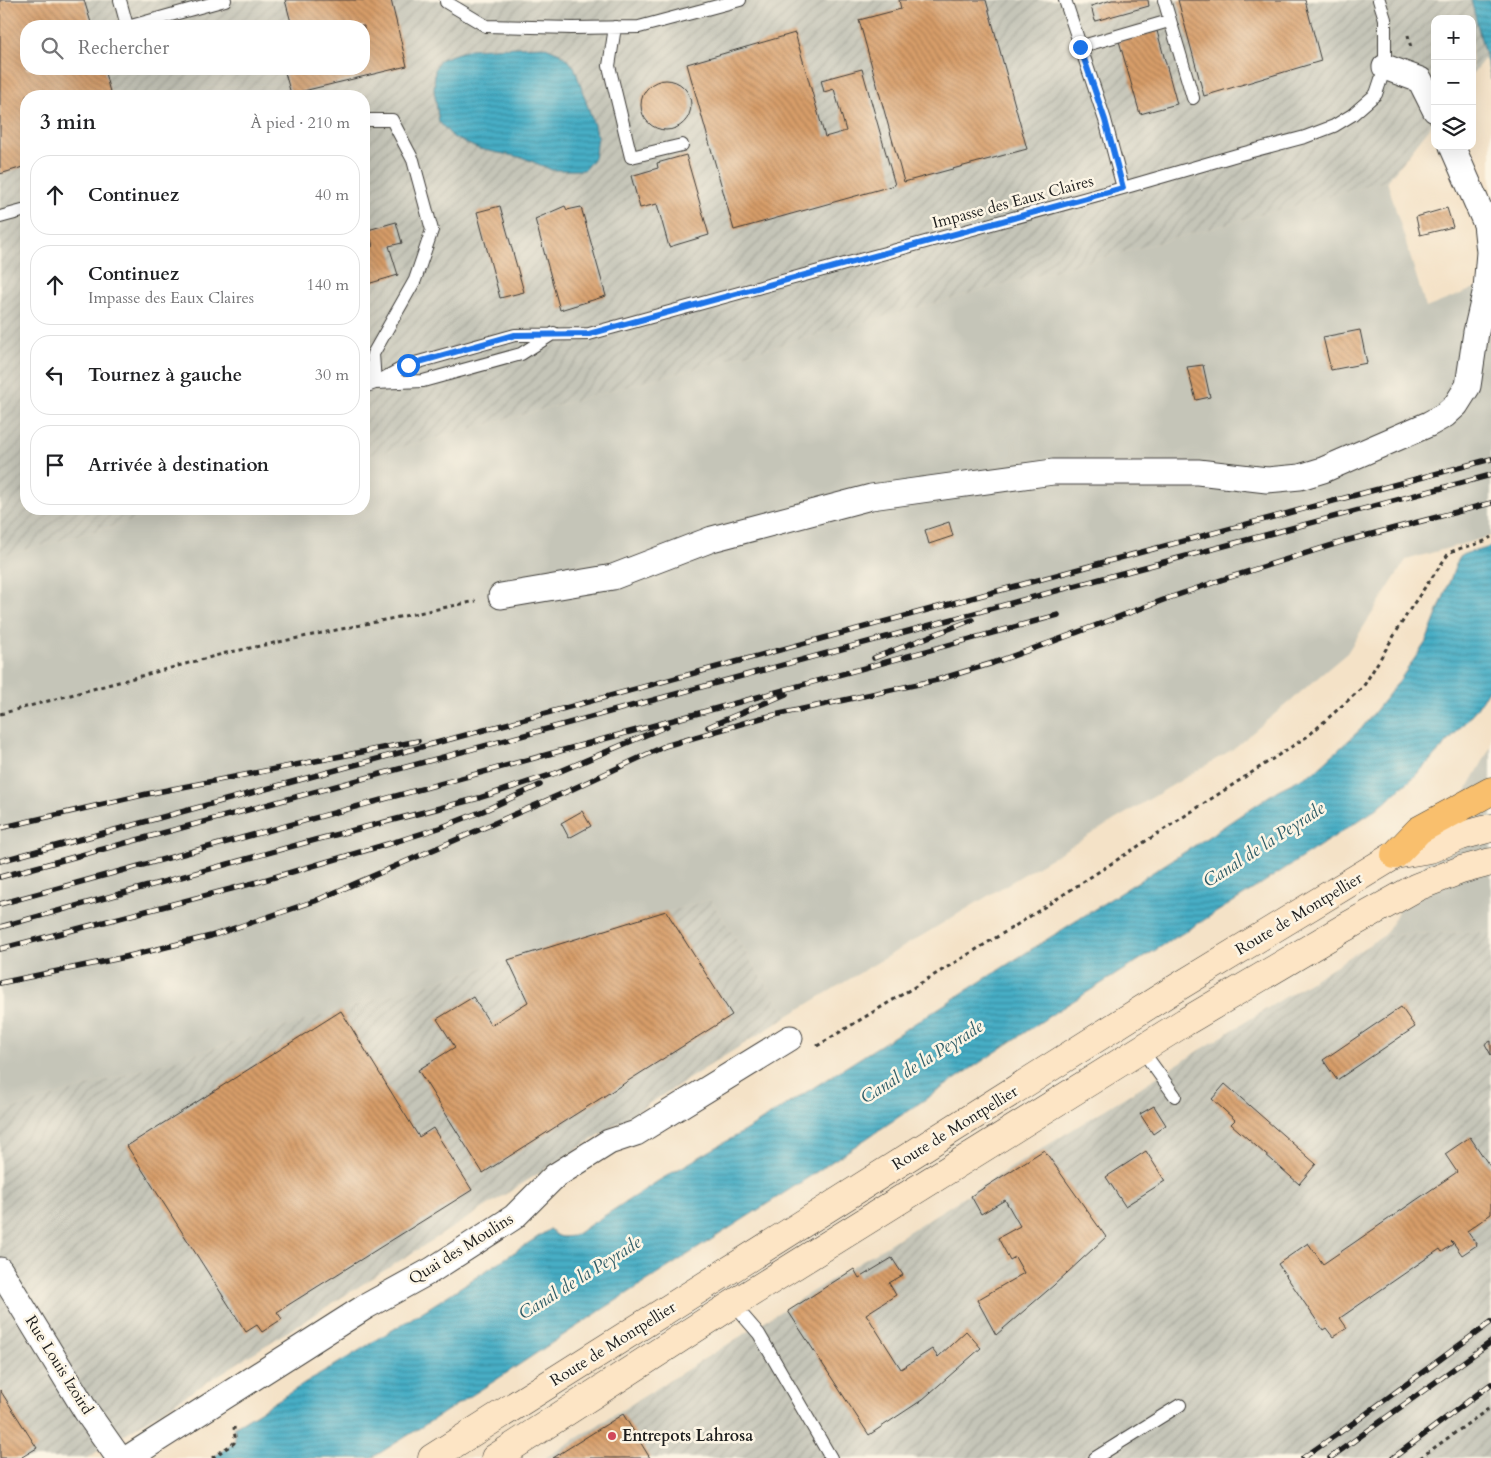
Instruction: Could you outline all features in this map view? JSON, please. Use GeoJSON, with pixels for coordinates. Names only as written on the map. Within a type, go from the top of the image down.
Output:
{"type":"FeatureCollection","features":[{"type":"Feature","properties":{"kind":"main road"},"geometry":{"type":"LineString","coordinates":[[1395,855],[1419,830],[1491,791]]}},
{"type":"Feature","properties":{"kind":"main road","name":"Route de Montpellier"},"geometry":{"type":"LineString","coordinates":[[432,1458],[1168,993],[1395,855],[1430,849],[1461,836],[1491,828]]}},
{"type":"Feature","properties":{"kind":"main road","name":"Route de Montpellier"},"geometry":{"type":"LineString","coordinates":[[495,1458],[733,1304],[1185,1022],[1417,887],[1461,870],[1491,862]]}},
{"type":"Feature","properties":{"kind":"street"},"geometry":{"type":"LineString","coordinates":[[1385,68],[1420,80],[1432,105]]}},
{"type":"Feature","properties":{"kind":"street"},"geometry":{"type":"LineString","coordinates":[[501,596],[613,577],[712,539],[871,497],[1053,472],[1198,472],[1267,480],[1300,477],[1323,470],[1429,424],[1456,405],[1468,386],[1476,332],[1486,289],[1489,252],[1486,224],[1454,150]]}},
{"type":"Feature","properties":{"kind":"street","name":"Quai des Moulins"},"geometry":{"type":"LineString","coordinates":[[128,1458],[365,1307],[432,1270],[514,1217],[555,1176],[609,1142],[636,1133],[790,1038]]}},
{"type":"Feature","properties":{"kind":"street","name":"Rue Louis Izoird"},"geometry":{"type":"LineString","coordinates":[[0,1270],[86,1411],[119,1458]]}},
{"type":"Feature","properties":{"kind":"lane"},"geometry":{"type":"LineString","coordinates":[[120,0],[125,20]]}},
{"type":"Feature","properties":{"kind":"lane"},"geometry":{"type":"LineString","coordinates":[[153,20],[225,0]]}},
{"type":"Feature","properties":{"kind":"lane"},"geometry":{"type":"LineString","coordinates":[[446,0],[446,2],[486,26],[572,28],[639,27],[740,0]]}},
{"type":"Feature","properties":{"kind":"lane"},"geometry":{"type":"LineString","coordinates":[[1065,0],[1105,120],[1123,188]]}},
{"type":"Feature","properties":{"kind":"lane"},"geometry":{"type":"LineString","coordinates":[[1164,0],[1192,98]]}},
{"type":"Feature","properties":{"kind":"lane","name":"Impasse des Eaux Claires"},"geometry":{"type":"LineString","coordinates":[[370,384],[408,365],[506,337],[554,333],[589,334],[1123,188],[1305,137],[1334,126],[1352,115],[1376,94],[1385,68],[1384,19],[1379,0]]}},
{"type":"Feature","properties":{"kind":"lane"},"geometry":{"type":"LineString","coordinates":[[1080,47],[1170,21]]}},
{"type":"Feature","properties":{"kind":"lane"},"geometry":{"type":"LineString","coordinates":[[615,27],[609,66],[631,157],[682,145]]}},
{"type":"Feature","properties":{"kind":"lane"},"geometry":{"type":"LineString","coordinates":[[370,120],[392,120],[413,160],[432,230],[415,280],[373,354],[370,377]]}},
{"type":"Feature","properties":{"kind":"lane"},"geometry":{"type":"LineString","coordinates":[[0,217],[20,212]]}},
{"type":"Feature","properties":{"kind":"lane"},"geometry":{"type":"LineString","coordinates":[[370,385],[423,381],[521,354],[554,333]]}},
{"type":"Feature","properties":{"kind":"lane"},"geometry":{"type":"LineString","coordinates":[[1142,1050],[1175,1096]]}},
{"type":"Feature","properties":{"kind":"lane"},"geometry":{"type":"LineString","coordinates":[[733,1304],[759,1334],[831,1458]]}},
{"type":"Feature","properties":{"kind":"lane"},"geometry":{"type":"LineString","coordinates":[[1094,1458],[1180,1405]]}},
{"type":"Feature","properties":{"kind":"path"},"geometry":{"type":"LineString","coordinates":[[1405,27],[1420,80]]}},
{"type":"Feature","properties":{"kind":"path"},"geometry":{"type":"LineString","coordinates":[[814,1047],[1015,926],[1308,736],[1363,687],[1412,606],[1449,553],[1491,537]]}},
{"type":"Feature","properties":{"kind":"path"},"geometry":{"type":"LineString","coordinates":[[0,714],[226,653],[501,596]]}},
{"type":"Feature","properties":{"kind":"path"},"geometry":{"type":"LineString","coordinates":[[1420,1458],[1491,1407]]}},
{"type":"Feature","properties":{"kind":"path"},"geometry":{"type":"LineString","coordinates":[[212,1458],[234,1443],[234,1427]]}},
{"type":"Feature","properties":{"kind":"shaded area"},"geometry":{"type":"Polygon","coordinates":[[[0,0],[1471,0],[1475,15],[1431,15],[1431,126],[1387,181],[370,456],[370,90],[20,90],[20,515],[155,515],[0,557],[0,0]]]}},
{"type":"Feature","properties":{"kind":"shaded area"},"geometry":{"type":"Polygon","coordinates":[[[1476,21],[1485,58],[1476,69],[1476,21]]]}},
{"type":"Feature","properties":{"kind":"shaded area"},"geometry":{"type":"Polygon","coordinates":[[[1387,181],[1426,308],[1488,283],[1491,288],[1491,536],[1406,560],[1347,653],[1233,749],[788,1016],[710,899],[0,1112],[0,557],[155,515],[370,515],[370,456],[1387,181]]]}},
{"type":"Feature","properties":{"kind":"shaded area"},"geometry":{"type":"Polygon","coordinates":[[[1491,747],[1491,931],[1385,935],[1491,747]]]}},
{"type":"Feature","properties":{"kind":"shaded area"},"geometry":{"type":"Polygon","coordinates":[[[710,899],[788,1016],[87,1458],[0,1458],[0,1112],[710,899]]]}},
{"type":"Feature","properties":{"kind":"shaded area"},"geometry":{"type":"Polygon","coordinates":[[[1491,931],[1491,1458],[545,1458],[1385,935],[1491,931]]]}},
{"type":"Feature","properties":{"kind":"water"},"geometry":{"type":"Polygon","coordinates":[[[1471,0],[1491,0],[1491,79],[1476,15],[1471,0]]]}},
{"type":"Feature","properties":{"kind":"water"},"geometry":{"type":"Polygon","coordinates":[[[543,46],[560,53],[574,66],[598,137],[594,158],[584,170],[552,170],[524,158],[479,149],[453,137],[439,122],[434,90],[435,68],[441,59],[470,49],[543,46]]]}},
{"type":"Feature","properties":{"kind":"water","name":"Canal de la Peyrade"},"geometry":{"type":"Polygon","coordinates":[[[1491,546],[1491,686],[1476,709],[1449,741],[1415,776],[1375,810],[1241,897],[1057,1011],[806,1179],[372,1458],[212,1458],[234,1443],[234,1427],[430,1307],[550,1229],[557,1236],[573,1236],[658,1181],[753,1126],[1205,839],[1278,790],[1314,772],[1361,729],[1397,684],[1426,642],[1459,557],[1466,553],[1491,546]]]}},
{"type":"Feature","properties":{"kind":"building"},"geometry":{"type":"Polygon","coordinates":[[[0,0],[84,0],[90,20],[20,20],[20,75],[106,75],[109,90],[20,90],[20,168],[0,174],[0,0]]]}},
{"type":"Feature","properties":{"kind":"building"},"geometry":{"type":"Polygon","coordinates":[[[285,0],[391,0],[407,66],[370,75],[370,20],[290,20],[285,0]]]}},
{"type":"Feature","properties":{"kind":"building"},"geometry":{"type":"Polygon","coordinates":[[[899,0],[986,0],[1027,149],[904,182],[859,20],[901,9],[899,0]]]}},
{"type":"Feature","properties":{"kind":"building"},"geometry":{"type":"Polygon","coordinates":[[[1112,0],[1148,0],[1149,6],[1095,21],[1091,6],[1112,0]]]}},
{"type":"Feature","properties":{"kind":"building"},"geometry":{"type":"Polygon","coordinates":[[[1178,0],[1305,0],[1321,61],[1204,96],[1178,0]]]}},
{"type":"Feature","properties":{"kind":"building"},"geometry":{"type":"Polygon","coordinates":[[[1157,31],[1177,104],[1140,114],[1119,41],[1157,31]]]}},
{"type":"Feature","properties":{"kind":"building"},"geometry":{"type":"Polygon","coordinates":[[[795,33],[825,137],[846,131],[834,89],[824,92],[821,80],[862,69],[895,185],[734,230],[687,64],[795,33]]]}},
{"type":"Feature","properties":{"kind":"building"},"geometry":{"type":"Polygon","coordinates":[[[286,75],[370,75],[308,90],[290,90],[286,75]]]}},
{"type":"Feature","properties":{"kind":"building"},"geometry":{"type":"Polygon","coordinates":[[[666,80],[680,84],[687,91],[691,105],[687,119],[680,126],[666,130],[652,126],[645,119],[641,105],[645,91],[652,84],[666,80]]]}},
{"type":"Feature","properties":{"kind":"building"},"geometry":{"type":"Polygon","coordinates":[[[686,155],[709,235],[669,247],[657,204],[640,208],[631,176],[658,168],[657,163],[686,155]]]}},
{"type":"Feature","properties":{"kind":"building"},"geometry":{"type":"Polygon","coordinates":[[[500,206],[524,292],[500,298],[477,212],[500,206]]]}},
{"type":"Feature","properties":{"kind":"building"},"geometry":{"type":"Polygon","coordinates":[[[565,206],[567,210],[581,207],[606,296],[560,310],[535,219],[565,206]]]}},
{"type":"Feature","properties":{"kind":"building"},"geometry":{"type":"Polygon","coordinates":[[[1447,208],[1453,227],[1420,235],[1416,217],[1447,208]]]}},
{"type":"Feature","properties":{"kind":"building"},"geometry":{"type":"Polygon","coordinates":[[[396,222],[402,243],[389,246],[398,275],[370,283],[370,247],[373,246],[370,229],[396,222]]]}},
{"type":"Feature","properties":{"kind":"building"},"geometry":{"type":"Polygon","coordinates":[[[1360,330],[1367,363],[1331,370],[1323,337],[1360,330]]]}},
{"type":"Feature","properties":{"kind":"building"},"geometry":{"type":"Polygon","coordinates":[[[1203,365],[1210,397],[1196,400],[1187,367],[1203,365]]]}},
{"type":"Feature","properties":{"kind":"building"},"geometry":{"type":"Polygon","coordinates":[[[949,522],[953,536],[929,544],[925,530],[949,522]]]}},
{"type":"Feature","properties":{"kind":"building"},"geometry":{"type":"Polygon","coordinates":[[[582,811],[591,826],[569,838],[561,823],[582,811]]]}},
{"type":"Feature","properties":{"kind":"building"},"geometry":{"type":"Polygon","coordinates":[[[666,911],[732,1015],[483,1173],[418,1070],[455,1047],[437,1019],[473,997],[491,1025],[528,1002],[508,960],[666,911]]]}},
{"type":"Feature","properties":{"kind":"building"},"geometry":{"type":"Polygon","coordinates":[[[1401,1007],[1415,1027],[1337,1080],[1323,1060],[1401,1007]]]}},
{"type":"Feature","properties":{"kind":"building"},"geometry":{"type":"Polygon","coordinates":[[[341,1011],[419,1137],[433,1128],[472,1190],[277,1312],[282,1319],[262,1332],[257,1325],[246,1332],[127,1146],[341,1011]]]}},
{"type":"Feature","properties":{"kind":"building"},"geometry":{"type":"Polygon","coordinates":[[[1491,1041],[1491,1055],[1485,1044],[1491,1041]]]}},
{"type":"Feature","properties":{"kind":"building"},"geometry":{"type":"Polygon","coordinates":[[[1225,1084],[1316,1164],[1299,1184],[1231,1124],[1235,1120],[1212,1099],[1225,1084]]]}},
{"type":"Feature","properties":{"kind":"building"},"geometry":{"type":"Polygon","coordinates":[[[1154,1106],[1166,1125],[1153,1134],[1140,1114],[1154,1106]]]}},
{"type":"Feature","properties":{"kind":"building"},"geometry":{"type":"Polygon","coordinates":[[[1470,1137],[1491,1168],[1491,1214],[1467,1231],[1477,1245],[1462,1255],[1452,1241],[1453,1244],[1442,1252],[1440,1249],[1340,1318],[1347,1328],[1333,1337],[1326,1328],[1323,1330],[1278,1264],[1308,1243],[1323,1264],[1457,1172],[1445,1154],[1470,1137]]]}},
{"type":"Feature","properties":{"kind":"building"},"geometry":{"type":"Polygon","coordinates":[[[1044,1150],[1106,1237],[996,1335],[977,1300],[1024,1273],[1015,1257],[1010,1260],[998,1238],[1020,1226],[1005,1200],[981,1214],[971,1196],[1044,1150]]]}},
{"type":"Feature","properties":{"kind":"building"},"geometry":{"type":"Polygon","coordinates":[[[1146,1151],[1165,1181],[1125,1206],[1106,1177],[1146,1151]]]}},
{"type":"Feature","properties":{"kind":"building"},"geometry":{"type":"Polygon","coordinates":[[[892,1258],[903,1275],[889,1283],[896,1295],[866,1314],[901,1369],[932,1349],[938,1357],[966,1331],[981,1348],[922,1400],[869,1435],[788,1311],[854,1269],[859,1278],[892,1258]]]}},
{"type":"Feature","properties":{"kind":"building"},"geometry":{"type":"Polygon","coordinates":[[[0,1390],[37,1448],[23,1458],[0,1458],[0,1390]]]}},
{"type":"Feature","properties":{"kind":"building","name":"Entrepots Lahrosa"},"geometry":{"type":"Polygon","coordinates":[[[623,1414],[650,1458],[553,1458],[623,1414]]]}},
{"type":"Feature","properties":{"kind":"railway"},"geometry":{"type":"LineString","coordinates":[[0,861],[1491,459]]}},
{"type":"Feature","properties":{"kind":"railway"},"geometry":{"type":"LineString","coordinates":[[0,877],[1491,475]]}},
{"type":"Feature","properties":{"kind":"railway"},"geometry":{"type":"LineString","coordinates":[[0,983],[121,958],[211,936],[315,901],[566,792],[665,746],[761,718],[937,680],[993,663],[1221,580],[1345,541],[1491,503]]}},
{"type":"Feature","properties":{"kind":"railway"},"geometry":{"type":"LineString","coordinates":[[0,904],[1058,615]]}},
{"type":"Feature","properties":{"kind":"railway"},"geometry":{"type":"LineString","coordinates":[[874,658],[972,620]]}},
{"type":"Feature","properties":{"kind":"railway"},"geometry":{"type":"LineString","coordinates":[[708,727],[786,694]]}},
{"type":"Feature","properties":{"kind":"railway"},"geometry":{"type":"LineString","coordinates":[[0,927],[315,840],[479,798],[556,773],[667,726]]}},
{"type":"Feature","properties":{"kind":"railway"},"geometry":{"type":"LineString","coordinates":[[0,828],[147,794],[418,741]]}},
{"type":"Feature","properties":{"kind":"railway"},"geometry":{"type":"LineString","coordinates":[[0,949],[254,883],[398,841],[483,811],[540,785]]}},
{"type":"Feature","properties":{"kind":"railway"},"geometry":{"type":"LineString","coordinates":[[1303,1458],[1491,1322]]}},
{"type":"Feature","properties":{"kind":"railway"},"geometry":{"type":"LineString","coordinates":[[1330,1458],[1491,1342]]}},
{"type":"Feature","properties":{"kind":"railway"},"geometry":{"type":"LineString","coordinates":[[1393,1458],[1491,1384]]}},
{"type":"Feature","properties":{"kind":"place","name":"Entrepots Lahrosa"},"geometry":{"type":"Point","coordinates":[612,1436]}},
{"type":"Feature","properties":{"kind":"route"},"geometry":{"type":"LineString","coordinates":[[408,365],[515,335],[589,334],[1123,188],[1105,120],[1080,47]]}}]}
